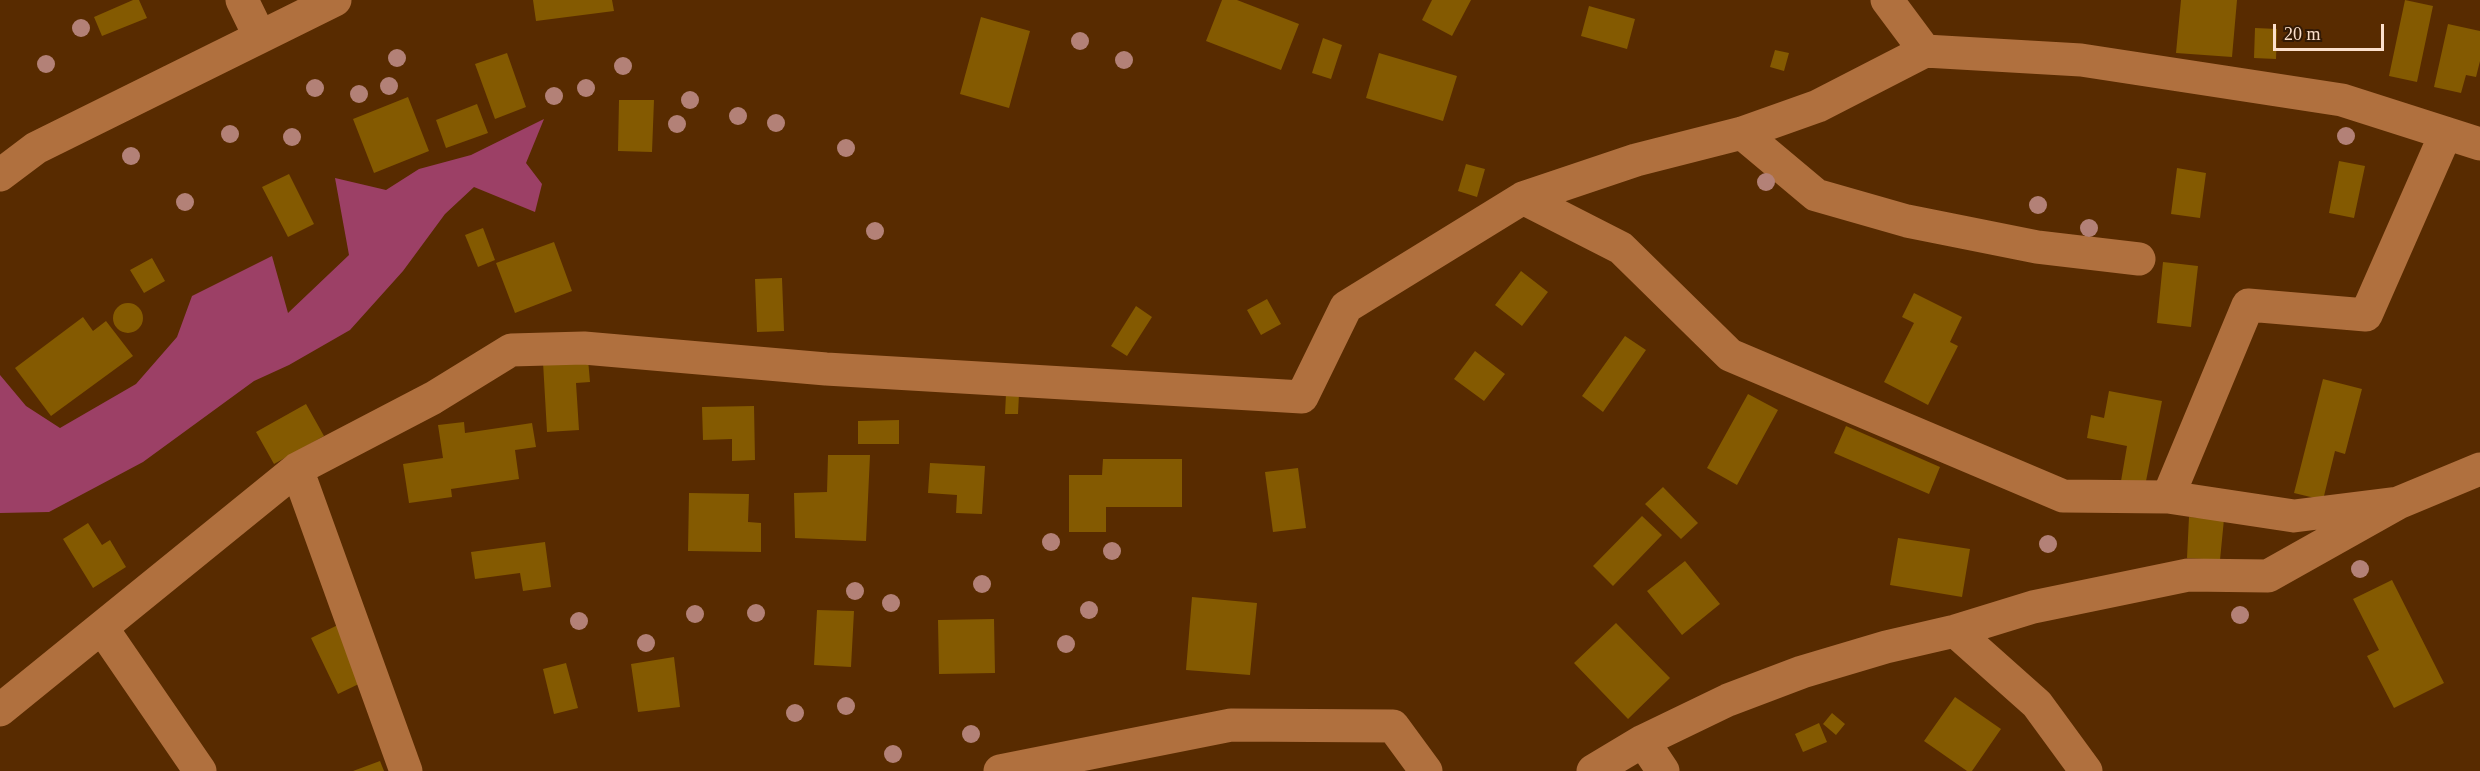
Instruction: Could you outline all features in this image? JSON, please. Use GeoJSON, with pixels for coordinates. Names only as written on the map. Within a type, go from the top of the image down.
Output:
{"type":"FeatureCollection","features":[{"type":"Feature","properties":{"kind":"street"},"geometry":{"type":"LineString","coordinates":[[242,0],[260,37]]}},
{"type":"Feature","properties":{"kind":"street"},"geometry":{"type":"LineString","coordinates":[[0,175],[36,148],[335,0]]}},
{"type":"Feature","properties":{"kind":"street"},"geometry":{"type":"LineString","coordinates":[[1887,0],[1925,51]]}},
{"type":"Feature","properties":{"kind":"street"},"geometry":{"type":"LineString","coordinates":[[0,710],[297,469],[433,398],[511,350],[584,348],[826,369],[1302,397],[1346,307],[1523,198],[1636,160],[1742,133],[1818,106],[1925,51],[2081,60],[2342,100],[2480,144]]}},
{"type":"Feature","properties":{"kind":"street"},"geometry":{"type":"LineString","coordinates":[[1742,133],[1816,195],[1907,221],[2037,248],[2139,259]]}},
{"type":"Feature","properties":{"kind":"street"},"geometry":{"type":"LineString","coordinates":[[2168,497],[2248,305],[2366,315],[2446,133]]}},
{"type":"Feature","properties":{"kind":"street"},"geometry":{"type":"LineString","coordinates":[[1523,198],[1621,248],[1730,356],[2063,496],[2168,497],[2294,516],[2398,503]]}},
{"type":"Feature","properties":{"kind":"street"},"geometry":{"type":"LineString","coordinates":[[297,469],[406,771]]}},
{"type":"Feature","properties":{"kind":"street"},"geometry":{"type":"LineString","coordinates":[[1593,771],[1643,741],[1728,700],[1802,672],[1886,647],[1954,631],[2033,607],[2188,575],[2268,576],[2398,503],[2480,469]]}},
{"type":"Feature","properties":{"kind":"street"},"geometry":{"type":"LineString","coordinates":[[102,628],[200,771]]}},
{"type":"Feature","properties":{"kind":"street"},"geometry":{"type":"LineString","coordinates":[[1954,631],[2037,704],[2086,771]]}},
{"type":"Feature","properties":{"kind":"street"},"geometry":{"type":"LineString","coordinates":[[1000,771],[1231,725],[1393,726],[1426,771]]}},
{"type":"Feature","properties":{"kind":"street"},"geometry":{"type":"LineString","coordinates":[[1643,741],[1663,771]]}},
{"type":"Feature","properties":{"kind":"shaded area"},"geometry":{"type":"Polygon","coordinates":[[[544,119],[526,163],[542,184],[535,212],[474,187],[445,214],[403,271],[350,330],[289,365],[254,381],[143,462],[49,512],[0,513],[0,375],[26,406],[60,428],[136,384],[177,337],[192,296],[272,256],[288,313],[349,255],[335,178],[386,190],[419,169],[471,155],[544,119]]]}},
{"type":"Feature","properties":{"kind":"building"},"geometry":{"type":"Polygon","coordinates":[[[133,0],[139,0],[147,18],[102,36],[94,17],[133,0]]]}},
{"type":"Feature","properties":{"kind":"building"},"geometry":{"type":"Polygon","coordinates":[[[533,0],[612,0],[614,11],[536,21],[533,0]]]}},
{"type":"Feature","properties":{"kind":"building"},"geometry":{"type":"Polygon","coordinates":[[[1222,0],[1237,0],[1299,24],[1281,70],[1206,41],[1222,0]]]}},
{"type":"Feature","properties":{"kind":"building"},"geometry":{"type":"Polygon","coordinates":[[[1432,0],[1471,0],[1452,36],[1422,20],[1432,0]]]}},
{"type":"Feature","properties":{"kind":"building"},"geometry":{"type":"Polygon","coordinates":[[[2181,0],[2237,0],[2232,57],[2176,53],[2181,0]]]}},
{"type":"Feature","properties":{"kind":"building"},"geometry":{"type":"Polygon","coordinates":[[[2405,0],[2433,6],[2417,82],[2389,76],[2405,0]]]}},
{"type":"Feature","properties":{"kind":"building"},"geometry":{"type":"Polygon","coordinates":[[[1589,6],[1635,19],[1627,49],[1581,36],[1589,6]]]}},
{"type":"Feature","properties":{"kind":"building"},"geometry":{"type":"Polygon","coordinates":[[[981,17],[1030,31],[1009,108],[960,94],[981,17]]]}},
{"type":"Feature","properties":{"kind":"building"},"geometry":{"type":"Polygon","coordinates":[[[2448,24],[2480,31],[2480,61],[2476,77],[2466,75],[2461,93],[2434,87],[2448,24]]]}},
{"type":"Feature","properties":{"kind":"building"},"geometry":{"type":"Polygon","coordinates":[[[2255,28],[2277,29],[2276,59],[2254,58],[2255,28]]]}},
{"type":"Feature","properties":{"kind":"building"},"geometry":{"type":"Polygon","coordinates":[[[1323,38],[1342,45],[1331,79],[1312,73],[1323,38]]]}},
{"type":"Feature","properties":{"kind":"building"},"geometry":{"type":"Polygon","coordinates":[[[1775,50],[1789,53],[1784,71],[1770,67],[1775,50]]]}},
{"type":"Feature","properties":{"kind":"building"},"geometry":{"type":"Polygon","coordinates":[[[507,53],[526,107],[495,119],[475,64],[507,53]]]}},
{"type":"Feature","properties":{"kind":"building"},"geometry":{"type":"Polygon","coordinates":[[[1379,53],[1457,76],[1443,121],[1366,98],[1379,53]]]}},
{"type":"Feature","properties":{"kind":"building"},"geometry":{"type":"Polygon","coordinates":[[[408,97],[429,151],[374,173],[353,119],[408,97]]]}},
{"type":"Feature","properties":{"kind":"building"},"geometry":{"type":"Polygon","coordinates":[[[619,100],[654,100],[652,152],[618,151],[619,100]]]}},
{"type":"Feature","properties":{"kind":"building"},"geometry":{"type":"Polygon","coordinates":[[[477,104],[488,133],[446,148],[436,120],[477,104]]]}},
{"type":"Feature","properties":{"kind":"building"},"geometry":{"type":"Polygon","coordinates":[[[2339,161],[2365,166],[2354,218],[2329,213],[2339,161]]]}},
{"type":"Feature","properties":{"kind":"building"},"geometry":{"type":"Polygon","coordinates":[[[1466,164],[1485,169],[1477,197],[1458,191],[1466,164]]]}},
{"type":"Feature","properties":{"kind":"building"},"geometry":{"type":"Polygon","coordinates":[[[2177,168],[2206,173],[2200,218],[2171,214],[2177,168]]]}},
{"type":"Feature","properties":{"kind":"building"},"geometry":{"type":"Polygon","coordinates":[[[289,174],[314,224],[288,237],[262,187],[289,174]]]}},
{"type":"Feature","properties":{"kind":"building"},"geometry":{"type":"Polygon","coordinates":[[[483,228],[495,260],[478,267],[465,235],[483,228]]]}},
{"type":"Feature","properties":{"kind":"building"},"geometry":{"type":"Polygon","coordinates":[[[554,242],[572,291],[515,313],[496,263],[554,242]]]}},
{"type":"Feature","properties":{"kind":"building"},"geometry":{"type":"Polygon","coordinates":[[[152,258],[165,281],[144,293],[130,270],[152,258]]]}},
{"type":"Feature","properties":{"kind":"building"},"geometry":{"type":"Polygon","coordinates":[[[2163,262],[2198,266],[2191,327],[2157,323],[2163,262]]]}},
{"type":"Feature","properties":{"kind":"building"},"geometry":{"type":"Polygon","coordinates":[[[1521,271],[1548,292],[1522,326],[1495,305],[1521,271]]]}},
{"type":"Feature","properties":{"kind":"building"},"geometry":{"type":"Polygon","coordinates":[[[782,278],[784,331],[757,332],[755,279],[782,278]]]}},
{"type":"Feature","properties":{"kind":"building"},"geometry":{"type":"Polygon","coordinates":[[[1914,293],[1962,317],[1950,342],[1958,346],[1928,405],[1884,382],[1914,323],[1902,317],[1914,293]]]}},
{"type":"Feature","properties":{"kind":"building"},"geometry":{"type":"Polygon","coordinates":[[[1267,299],[1281,324],[1261,335],[1247,310],[1267,299]]]}},
{"type":"Feature","properties":{"kind":"building"},"geometry":{"type":"Polygon","coordinates":[[[128,303],[139,307],[143,318],[139,329],[128,333],[117,329],[113,318],[117,307],[128,303]]]}},
{"type":"Feature","properties":{"kind":"building"},"geometry":{"type":"Polygon","coordinates":[[[1136,306],[1152,317],[1127,356],[1111,346],[1136,306]]]}},
{"type":"Feature","properties":{"kind":"building"},"geometry":{"type":"Polygon","coordinates":[[[83,317],[93,331],[106,321],[133,356],[51,416],[15,368],[83,317]]]}},
{"type":"Feature","properties":{"kind":"building"},"geometry":{"type":"Polygon","coordinates":[[[1625,336],[1646,350],[1603,412],[1582,396],[1625,336]]]}},
{"type":"Feature","properties":{"kind":"building"},"geometry":{"type":"Polygon","coordinates":[[[1475,351],[1505,374],[1484,401],[1454,379],[1475,351]]]}},
{"type":"Feature","properties":{"kind":"building"},"geometry":{"type":"Polygon","coordinates":[[[588,359],[590,382],[576,383],[579,430],[547,432],[543,362],[588,359]]]}},
{"type":"Feature","properties":{"kind":"building"},"geometry":{"type":"Polygon","coordinates":[[[2323,379],[2362,389],[2345,454],[2335,451],[2323,500],[2294,493],[2323,379]]]}},
{"type":"Feature","properties":{"kind":"building"},"geometry":{"type":"Polygon","coordinates":[[[2109,391],[2162,401],[2145,486],[2121,481],[2127,446],[2087,438],[2091,415],[2104,418],[2109,391]]]}},
{"type":"Feature","properties":{"kind":"building"},"geometry":{"type":"Polygon","coordinates":[[[1006,394],[1019,394],[1018,414],[1005,414],[1006,394]]]}},
{"type":"Feature","properties":{"kind":"building"},"geometry":{"type":"Polygon","coordinates":[[[1748,394],[1778,410],[1737,485],[1707,468],[1748,394]]]}},
{"type":"Feature","properties":{"kind":"building"},"geometry":{"type":"Polygon","coordinates":[[[306,404],[324,436],[274,464],[256,432],[306,404]]]}},
{"type":"Feature","properties":{"kind":"building"},"geometry":{"type":"Polygon","coordinates":[[[754,406],[755,460],[732,461],[732,439],[703,440],[702,407],[754,406]]]}},
{"type":"Feature","properties":{"kind":"building"},"geometry":{"type":"Polygon","coordinates":[[[899,420],[899,444],[858,444],[858,421],[899,420]]]}},
{"type":"Feature","properties":{"kind":"building"},"geometry":{"type":"Polygon","coordinates":[[[464,422],[465,433],[532,423],[536,447],[515,450],[519,479],[451,489],[452,497],[409,503],[403,464],[443,458],[438,425],[464,422]]]}},
{"type":"Feature","properties":{"kind":"building"},"geometry":{"type":"Polygon","coordinates":[[[1846,426],[1940,467],[1929,494],[1834,453],[1846,426]]]}},
{"type":"Feature","properties":{"kind":"building"},"geometry":{"type":"Polygon","coordinates":[[[828,455],[870,455],[866,541],[795,538],[794,493],[827,492],[828,455]]]}},
{"type":"Feature","properties":{"kind":"building"},"geometry":{"type":"Polygon","coordinates":[[[1103,459],[1182,459],[1182,507],[1106,507],[1106,532],[1069,532],[1069,475],[1102,475],[1103,459]]]}},
{"type":"Feature","properties":{"kind":"building"},"geometry":{"type":"Polygon","coordinates":[[[930,463],[985,466],[982,514],[956,513],[957,495],[928,493],[930,463]]]}},
{"type":"Feature","properties":{"kind":"building"},"geometry":{"type":"Polygon","coordinates":[[[1298,468],[1306,528],[1273,532],[1265,472],[1298,468]]]}},
{"type":"Feature","properties":{"kind":"building"},"geometry":{"type":"Polygon","coordinates":[[[1663,487],[1698,523],[1681,539],[1645,504],[1663,487]]]}},
{"type":"Feature","properties":{"kind":"building"},"geometry":{"type":"Polygon","coordinates":[[[689,493],[749,494],[748,522],[761,523],[761,552],[688,551],[689,493]]]}},
{"type":"Feature","properties":{"kind":"building"},"geometry":{"type":"Polygon","coordinates":[[[1642,516],[1662,535],[1613,586],[1593,566],[1642,516]]]}},
{"type":"Feature","properties":{"kind":"building"},"geometry":{"type":"Polygon","coordinates":[[[2189,517],[2224,519],[2220,560],[2187,558],[2189,517]]]}},
{"type":"Feature","properties":{"kind":"building"},"geometry":{"type":"Polygon","coordinates":[[[88,523],[102,545],[110,540],[126,567],[93,588],[63,539],[88,523]]]}},
{"type":"Feature","properties":{"kind":"building"},"geometry":{"type":"Polygon","coordinates":[[[1898,538],[1970,549],[1962,597],[1890,585],[1898,538]]]}},
{"type":"Feature","properties":{"kind":"building"},"geometry":{"type":"Polygon","coordinates":[[[545,542],[551,587],[523,591],[520,573],[475,579],[471,552],[545,542]]]}},
{"type":"Feature","properties":{"kind":"building"},"geometry":{"type":"Polygon","coordinates":[[[1685,561],[1720,604],[1682,635],[1647,591],[1685,561]]]}},
{"type":"Feature","properties":{"kind":"building"},"geometry":{"type":"Polygon","coordinates":[[[2392,580],[2444,683],[2394,708],[2367,656],[2379,650],[2353,599],[2392,580]]]}},
{"type":"Feature","properties":{"kind":"building"},"geometry":{"type":"Polygon","coordinates":[[[1192,597],[1257,603],[1250,675],[1186,670],[1192,597]]]}},
{"type":"Feature","properties":{"kind":"building"},"geometry":{"type":"Polygon","coordinates":[[[817,610],[854,611],[851,667],[814,665],[817,610]]]}},
{"type":"Feature","properties":{"kind":"building"},"geometry":{"type":"Polygon","coordinates":[[[994,619],[995,673],[939,674],[938,620],[994,619]]]}},
{"type":"Feature","properties":{"kind":"building"},"geometry":{"type":"Polygon","coordinates":[[[342,623],[369,679],[338,694],[311,638],[342,623]]]}},
{"type":"Feature","properties":{"kind":"building"},"geometry":{"type":"Polygon","coordinates":[[[1616,623],[1670,678],[1628,719],[1574,663],[1616,623]]]}},
{"type":"Feature","properties":{"kind":"building"},"geometry":{"type":"Polygon","coordinates":[[[674,657],[680,707],[638,712],[631,664],[674,657]]]}},
{"type":"Feature","properties":{"kind":"building"},"geometry":{"type":"Polygon","coordinates":[[[566,663],[578,708],[554,714],[543,669],[566,663]]]}},
{"type":"Feature","properties":{"kind":"building"},"geometry":{"type":"Polygon","coordinates":[[[1955,697],[2001,729],[1972,771],[1967,771],[1924,741],[1955,697]]]}},
{"type":"Feature","properties":{"kind":"building"},"geometry":{"type":"Polygon","coordinates":[[[1832,713],[1845,724],[1836,735],[1823,724],[1832,713]]]}},
{"type":"Feature","properties":{"kind":"building"},"geometry":{"type":"Polygon","coordinates":[[[1819,723],[1827,742],[1803,752],[1795,734],[1819,723]]]}},
{"type":"Feature","properties":{"kind":"building"},"geometry":{"type":"Polygon","coordinates":[[[380,761],[384,771],[353,771],[380,761]]]}}]}
